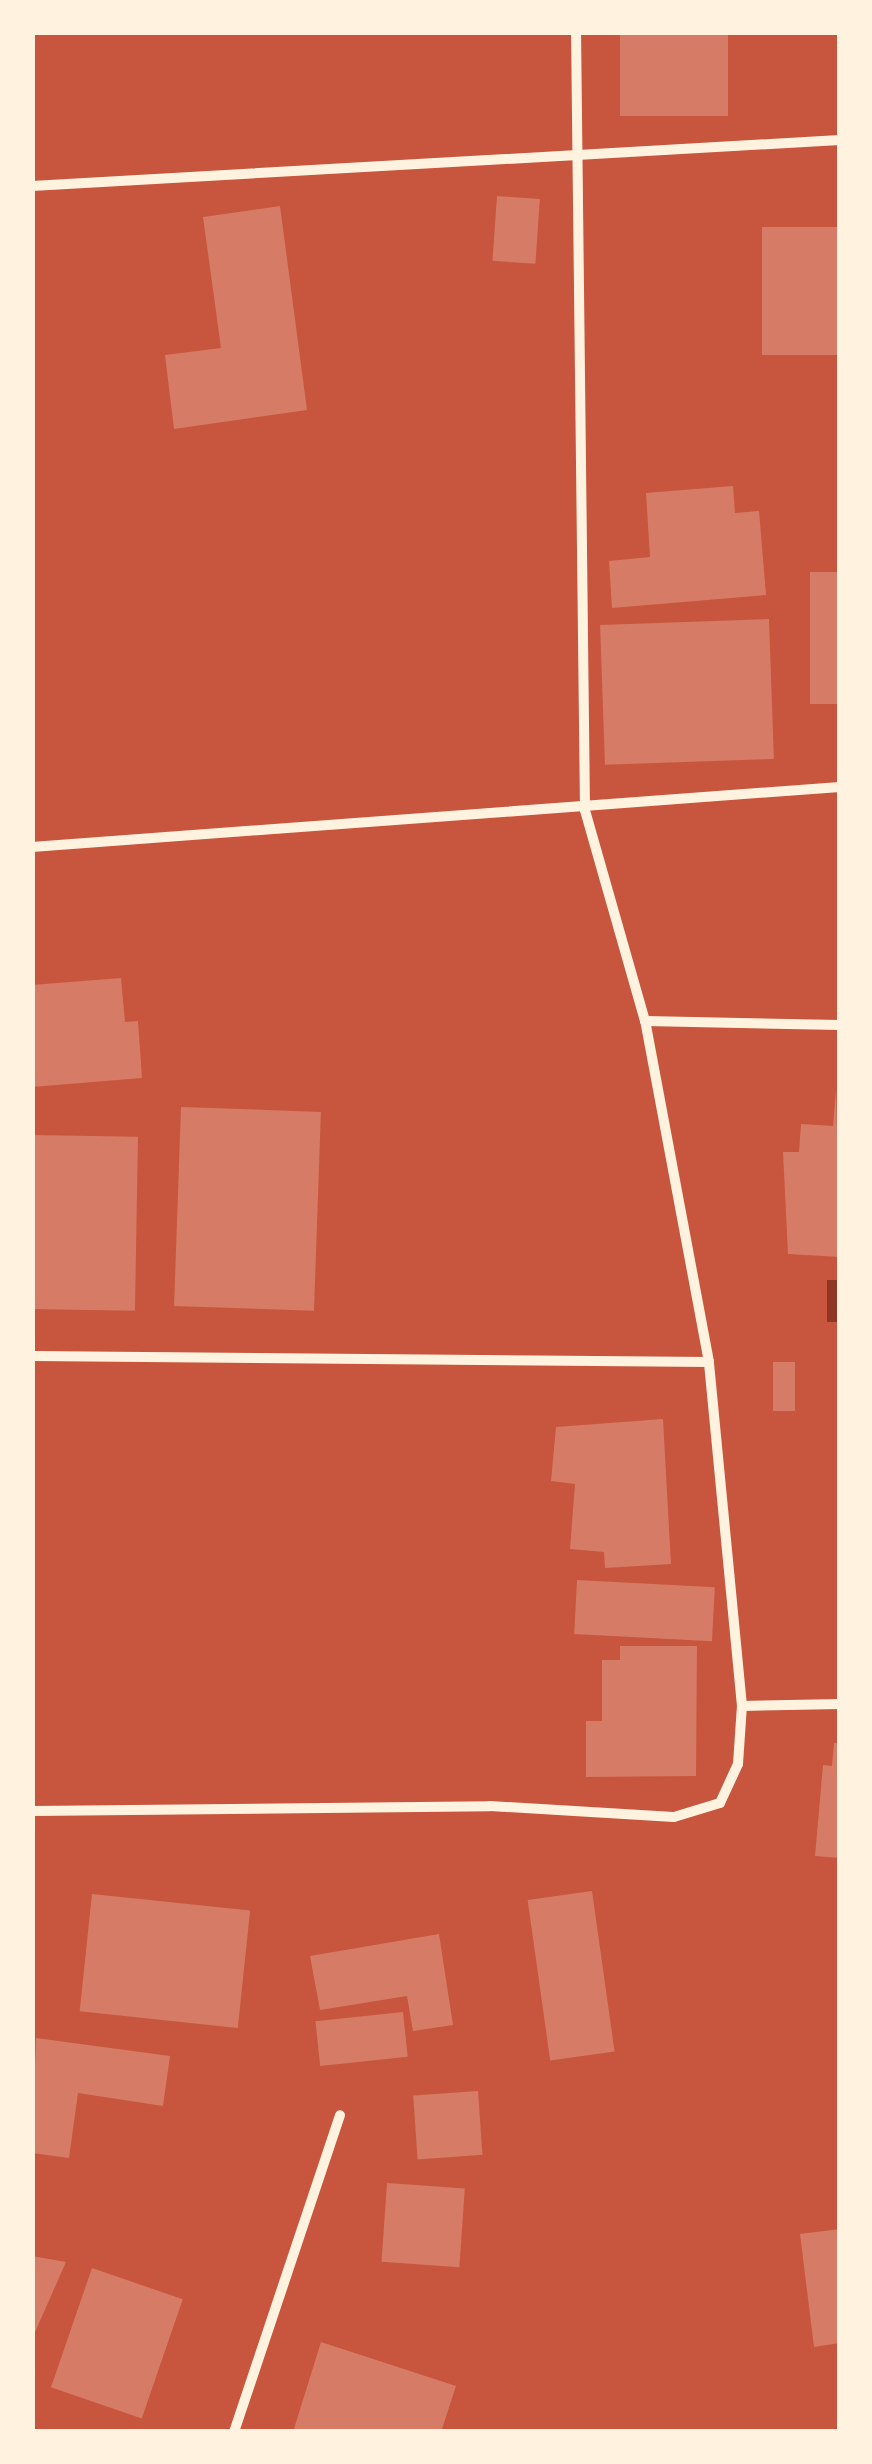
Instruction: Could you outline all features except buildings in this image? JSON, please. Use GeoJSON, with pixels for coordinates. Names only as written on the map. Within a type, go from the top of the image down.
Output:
{"type":"FeatureCollection","features":[{"type":"Feature","properties":{"kind":"street"},"geometry":{"type":"LineString","coordinates":[[32,1811],[490,1806],[674,1817],[720,1803],[738,1764],[742,1706],[709,1362],[645,1020],[585,810],[576,32]]}},
{"type":"Feature","properties":{"kind":"street"},"geometry":{"type":"LineString","coordinates":[[32,186],[840,140]]}},
{"type":"Feature","properties":{"kind":"street"},"geometry":{"type":"LineString","coordinates":[[32,848],[585,810],[840,787]]}},
{"type":"Feature","properties":{"kind":"street"},"geometry":{"type":"LineString","coordinates":[[645,1020],[840,1025]]}},
{"type":"Feature","properties":{"kind":"street"},"geometry":{"type":"LineString","coordinates":[[32,1356],[709,1362]]}},
{"type":"Feature","properties":{"kind":"street"},"geometry":{"type":"LineString","coordinates":[[742,1706],[840,1704]]}},
{"type":"Feature","properties":{"kind":"street"},"geometry":{"type":"LineString","coordinates":[[234,2432],[340,2115]]}},
{"type":"Feature","properties":{"kind":"shaded area"},"geometry":{"type":"Polygon","coordinates":[[[827,1280],[839,1280],[839,1322],[827,1322],[827,1280]]]}}]}
